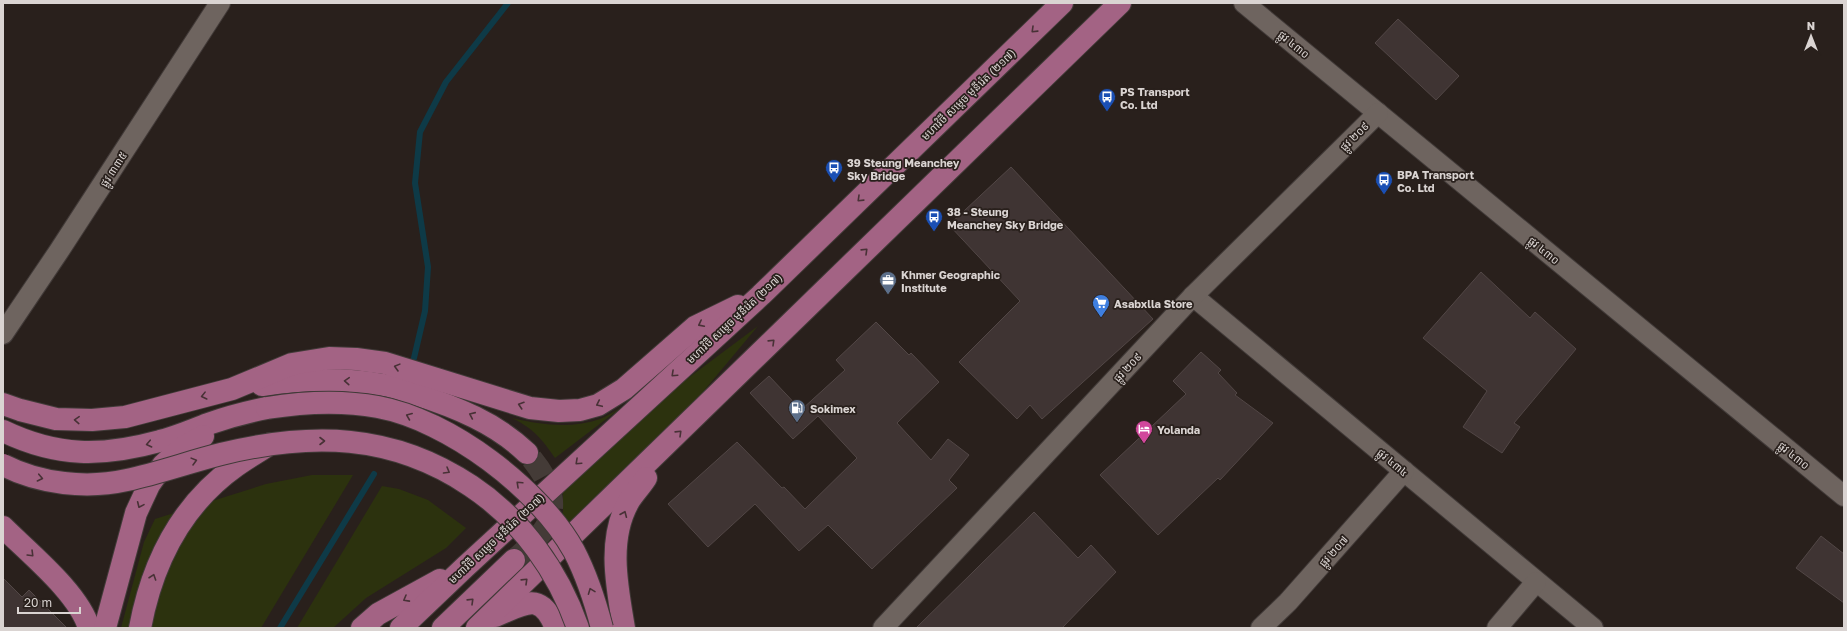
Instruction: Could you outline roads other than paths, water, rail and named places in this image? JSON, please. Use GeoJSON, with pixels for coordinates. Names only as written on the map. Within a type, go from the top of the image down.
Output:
{"type":"FeatureCollection","features":[{"type":"Feature","properties":{"kind":"main road","name":"មហាវិថី សម្តេច មុនីរ៉េត (២១៧)"},"geometry":{"type":"LineString","coordinates":[[401,628],[465,566],[761,295],[1062,3]]}},
{"type":"Feature","properties":{"kind":"main road"},"geometry":{"type":"LineString","coordinates":[[481,624],[1120,3]]}},
{"type":"Feature","properties":{"kind":"main road"},"geometry":{"type":"LineString","coordinates":[[232,389],[292,364],[329,358],[356,359],[385,363],[414,371],[530,408],[560,411],[580,410],[598,405],[624,389],[695,327],[761,295]]}},
{"type":"Feature","properties":{"kind":"main road"},"geometry":{"type":"LineString","coordinates":[[3,404],[20,410],[56,418],[92,420],[125,416],[232,389],[297,380],[345,380],[384,385],[446,404],[479,418],[513,439],[527,453]]}},
{"type":"Feature","properties":{"kind":"main road"},"geometry":{"type":"LineString","coordinates":[[3,431],[22,441],[50,449],[72,452],[104,453],[160,441],[238,414],[296,403],[324,402],[380,407],[404,414],[431,426],[478,452],[499,467],[533,498],[573,550],[594,597],[602,628]]}},
{"type":"Feature","properties":{"kind":"main road"},"geometry":{"type":"LineString","coordinates":[[105,628],[136,514],[149,484],[163,466],[182,448],[238,414]]}},
{"type":"Feature","properties":{"kind":"main road"},"geometry":{"type":"LineString","coordinates":[[3,465],[14,471],[35,477],[60,482],[88,484],[126,480],[214,456],[270,444],[303,441],[340,441],[384,447],[414,456],[438,466],[478,491],[508,516],[533,544],[561,587],[578,628]]}},
{"type":"Feature","properties":{"kind":"main road"},"geometry":{"type":"LineString","coordinates":[[140,628],[159,561],[168,542],[196,502],[235,466],[270,444]]}},
{"type":"Feature","properties":{"kind":"main road"},"geometry":{"type":"LineString","coordinates":[[624,628],[616,584],[617,536],[621,519],[630,500],[648,475],[662,449]]}},
{"type":"Feature","properties":{"kind":"main road"},"geometry":{"type":"LineString","coordinates":[[3,527],[72,596],[87,621],[89,628]]}},
{"type":"Feature","properties":{"kind":"main road"},"geometry":{"type":"LineString","coordinates":[[443,628],[514,560]]}},
{"type":"Feature","properties":{"kind":"main road"},"geometry":{"type":"LineString","coordinates":[[362,628],[378,614],[465,566]]}},
{"type":"Feature","properties":{"kind":"main road"},"geometry":{"type":"LineString","coordinates":[[481,624],[526,604],[534,603],[544,607],[556,628]]}},
{"type":"Feature","properties":{"kind":"street","name":"ផ្លូវ ៣៣៥"},"geometry":{"type":"LineString","coordinates":[[3,334],[59,251],[220,3]]}},
{"type":"Feature","properties":{"kind":"street","name":"ផ្លូវ ៤៣០"},"geometry":{"type":"LineString","coordinates":[[1244,3],[1843,494]]}},
{"type":"Feature","properties":{"kind":"street","name":"ផ្លូវ ២០៩"},"geometry":{"type":"LineString","coordinates":[[883,628],[1193,296],[1378,113]]}},
{"type":"Feature","properties":{"kind":"street","name":"ផ្លូវ ៤៣៤"},"geometry":{"type":"LineString","coordinates":[[1193,296],[1592,628]]}},
{"type":"Feature","properties":{"kind":"street","name":"ផ្លូវ ២០៧"},"geometry":{"type":"LineString","coordinates":[[1261,628],[1288,602],[1404,471]]}},
{"type":"Feature","properties":{"kind":"street"},"geometry":{"type":"LineString","coordinates":[[1497,628],[1536,582]]}},
{"type":"Feature","properties":{"kind":"waterway"},"geometry":{"type":"LineString","coordinates":[[414,358],[425,311],[428,267],[415,183],[420,132],[446,82],[508,3]]}},
{"type":"Feature","properties":{"kind":"waterway"},"geometry":{"type":"LineString","coordinates":[[280,628],[374,474]]}},
{"type":"Feature","properties":{"kind":"tunnel"},"geometry":{"type":"LineString","coordinates":[[514,560],[535,540],[546,526],[551,515],[551,494],[547,483],[542,473],[527,453]]}},
{"type":"Feature","properties":{"kind":"place","name":"PS Transport Co. Ltd"},"geometry":{"type":"Point","coordinates":[1107,112]}},
{"type":"Feature","properties":{"kind":"place","name":"39 Steung Meanchey Sky Bridge"},"geometry":{"type":"Point","coordinates":[834,183]}},
{"type":"Feature","properties":{"kind":"place","name":"BPA Transport Co. Ltd"},"geometry":{"type":"Point","coordinates":[1384,195]}},
{"type":"Feature","properties":{"kind":"place","name":"38 - Steung Meanchey Sky Bridge"},"geometry":{"type":"Point","coordinates":[934,232]}},
{"type":"Feature","properties":{"kind":"place","name":"Khmer Geographic Institute"},"geometry":{"type":"Point","coordinates":[888,295]}},
{"type":"Feature","properties":{"kind":"place","name":"Asabxlla Store"},"geometry":{"type":"Point","coordinates":[1101,318]}},
{"type":"Feature","properties":{"kind":"place","name":"Sokimex"},"geometry":{"type":"Point","coordinates":[797,423]}},
{"type":"Feature","properties":{"kind":"place","name":"Yolanda"},"geometry":{"type":"Point","coordinates":[1144,444]}}]}
